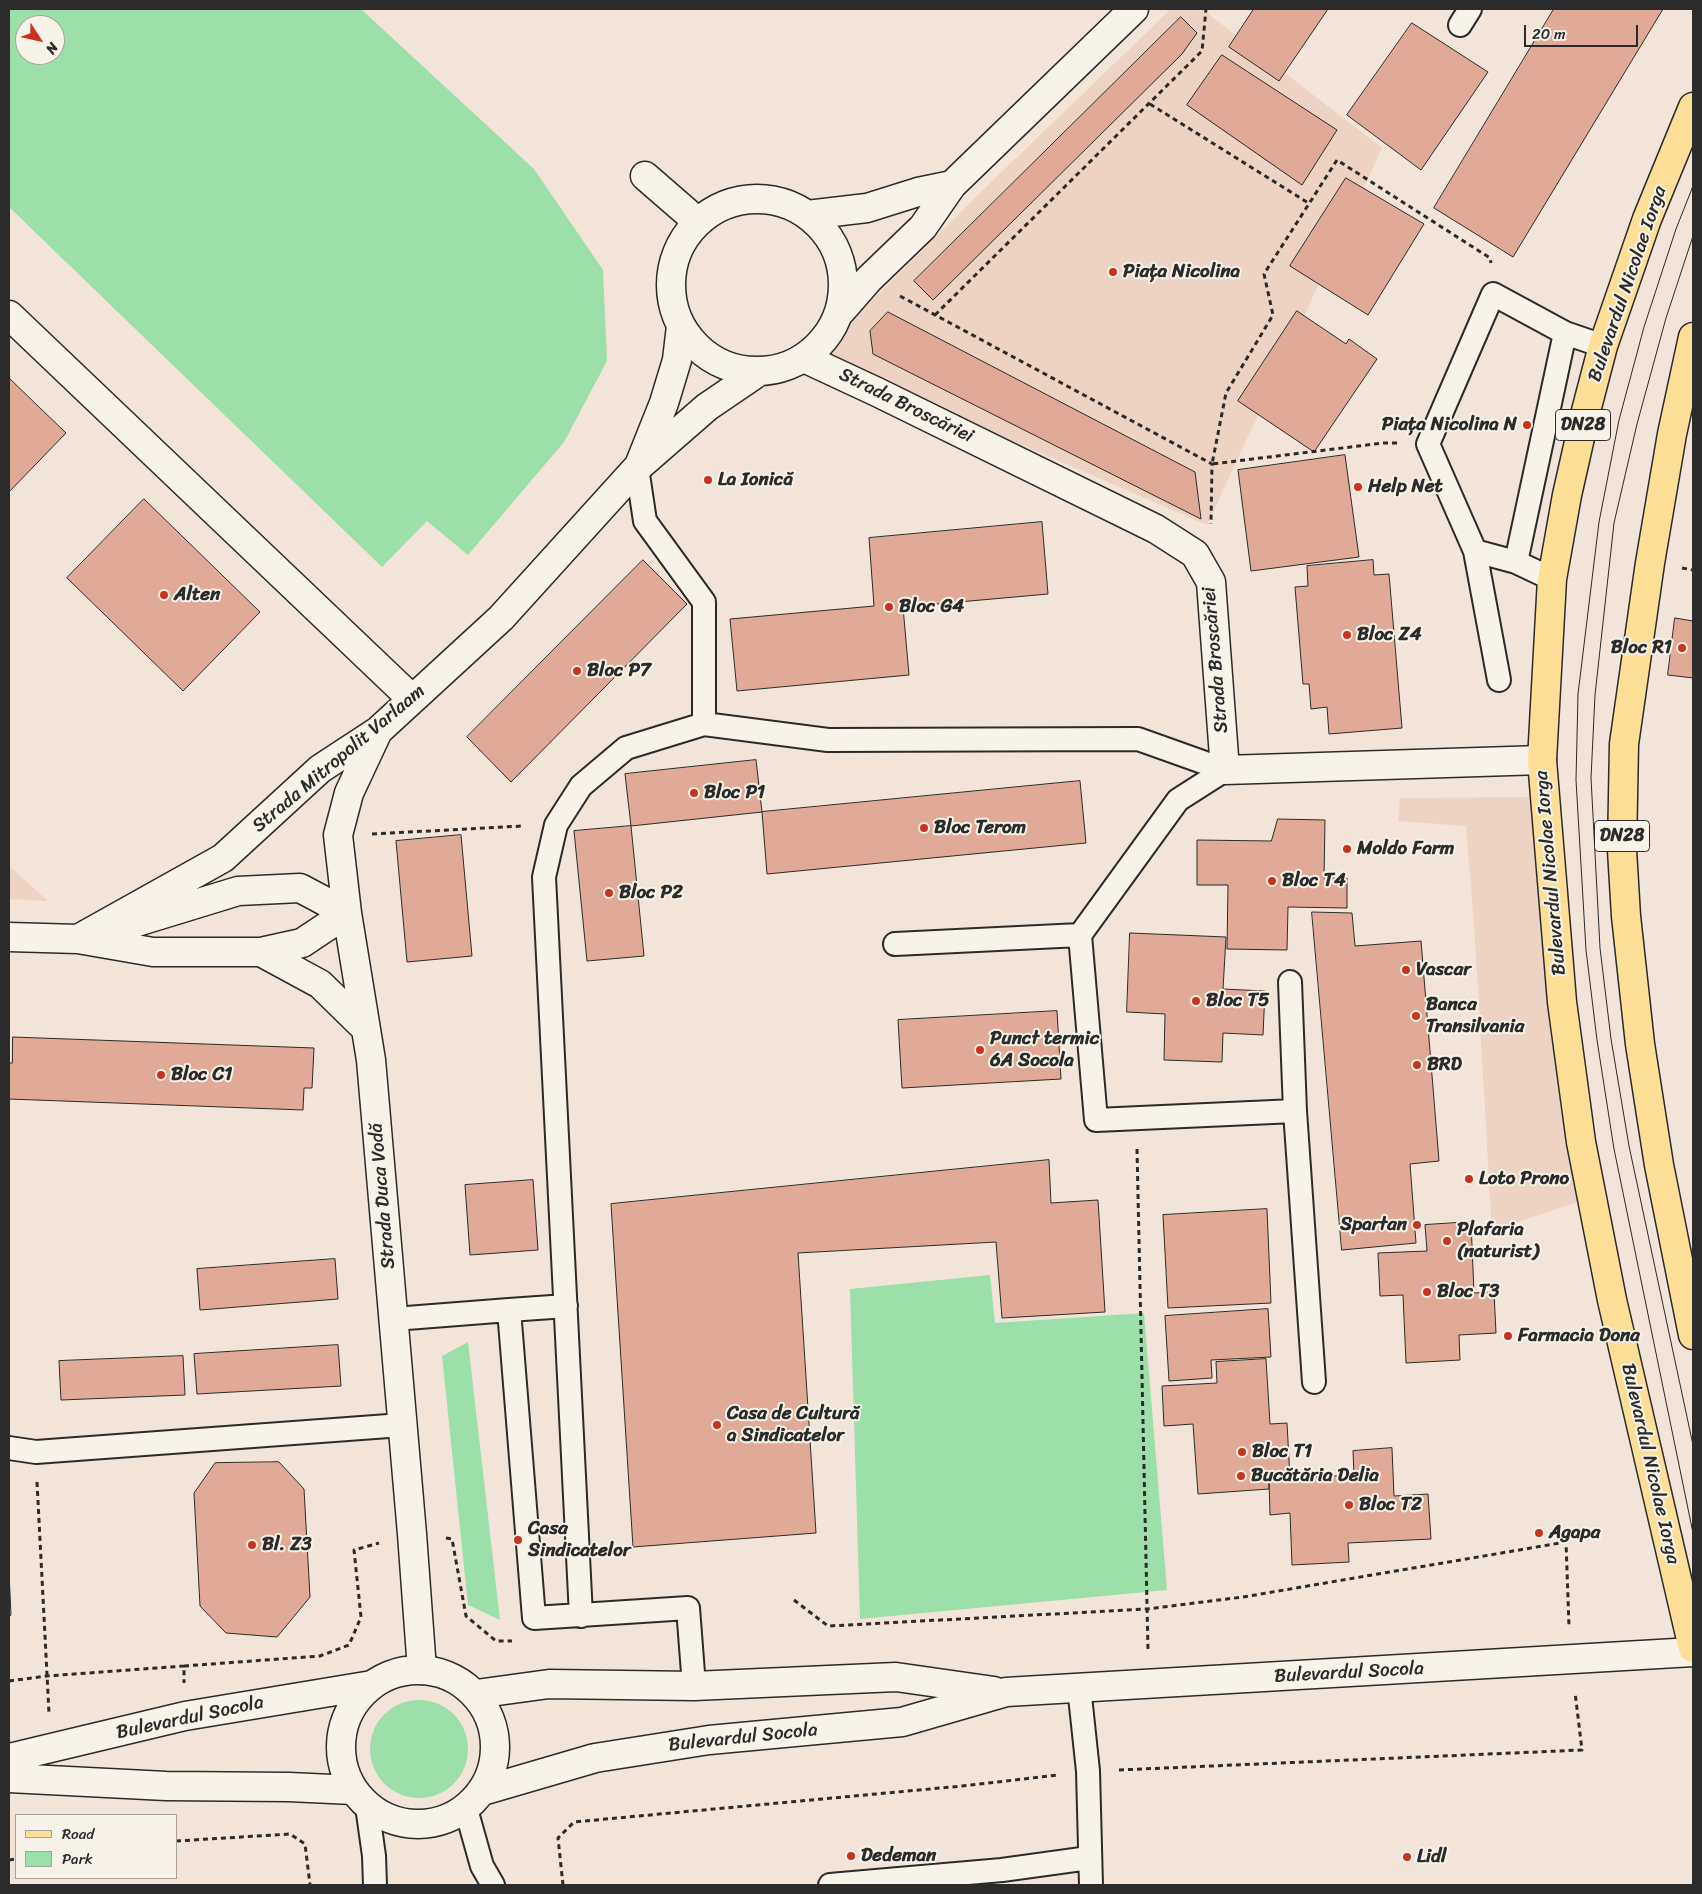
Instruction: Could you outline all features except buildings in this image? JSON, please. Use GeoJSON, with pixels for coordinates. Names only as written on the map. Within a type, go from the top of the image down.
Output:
{"type":"FeatureCollection","features":[{"type":"Feature","properties":{"kind":"main road","name":"Bulevardul Nicolae Iorga"},"geometry":{"type":"LineString","coordinates":[[1693,106],[1647,219],[1603,346],[1567,495],[1552,579],[1542,760],[1562,1002],[1581,1142],[1612,1300],[1693,1648]]}},
{"type":"Feature","properties":{"kind":"main road","name":"DN28"},"geometry":{"type":"LineString","coordinates":[[1693,337],[1672,434],[1651,554],[1624,744],[1622,850],[1626,916],[1640,1044],[1659,1165],[1689,1290],[1693,1335]]}},
{"type":"Feature","properties":{"kind":"street","name":"Strada Mitropolit Varlaam"},"geometry":{"type":"LineString","coordinates":[[78,939],[223,858],[320,769],[378,731],[501,618],[638,468],[707,407],[757,374],[781,368],[804,358],[818,346],[830,331],[841,311],[869,279],[923,227],[952,185],[1134,9]]}},
{"type":"Feature","properties":{"kind":"street"},"geometry":{"type":"LineString","coordinates":[[645,176],[698,222]]}},
{"type":"Feature","properties":{"kind":"street"},"geometry":{"type":"LineString","coordinates":[[807,214],[867,208],[918,192],[952,185]]}},
{"type":"Feature","properties":{"kind":"street","name":"Strada Mitropolit Varlaam"},"geometry":{"type":"LineString","coordinates":[[757,374],[734,368],[712,359],[694,345],[681,326],[673,305],[671,283],[674,261],[683,240],[698,222],[713,210],[732,202],[751,199],[771,200],[790,205],[807,214],[825,231],[837,251],[843,273],[841,311]]}},
{"type":"Feature","properties":{"kind":"street"},"geometry":{"type":"LineString","coordinates":[[9,315],[412,699]]}},
{"type":"Feature","properties":{"kind":"street","name":"Strada Mitropolit Varlaam"},"geometry":{"type":"LineString","coordinates":[[638,468],[677,360],[681,326]]}},
{"type":"Feature","properties":{"kind":"street","name":"Strada Broscăriei"},"geometry":{"type":"LineString","coordinates":[[804,358],[1156,529],[1195,554],[1211,582],[1225,770]]}},
{"type":"Feature","properties":{"kind":"street","name":"Strada Duca Vodă"},"geometry":{"type":"LineString","coordinates":[[378,731],[349,793],[338,835],[347,913],[371,1060],[422,1670]]}},
{"type":"Feature","properties":{"kind":"street"},"geometry":{"type":"LineString","coordinates":[[1225,770],[1542,760]]}},
{"type":"Feature","properties":{"kind":"street"},"geometry":{"type":"LineString","coordinates":[[9,937],[78,939],[153,952],[261,952],[302,943],[347,913],[300,888],[238,891],[78,939]]}},
{"type":"Feature","properties":{"kind":"street"},"geometry":{"type":"LineString","coordinates":[[261,952],[320,984],[365,1028]]}},
{"type":"Feature","properties":{"kind":"street","name":"Bulevardul Socola"},"geometry":{"type":"LineString","coordinates":[[476,1694],[548,1684],[694,1686],[896,1677],[1006,1692],[1693,1652]]}},
{"type":"Feature","properties":{"kind":"street"},"geometry":{"type":"LineString","coordinates":[[422,1670],[442,1673],[460,1681],[476,1694],[490,1716],[496,1742],[494,1768],[474,1800],[442,1822],[415,1826],[389,1820],[360,1798],[343,1769],[340,1746],[344,1722],[355,1701],[372,1685],[396,1673],[422,1670]]}},
{"type":"Feature","properties":{"kind":"street","name":"Bulevardul Socola"},"geometry":{"type":"LineString","coordinates":[[9,1758],[185,1716],[372,1685]]}},
{"type":"Feature","properties":{"kind":"street","name":"Bulevardul Socola"},"geometry":{"type":"LineString","coordinates":[[474,1800],[595,1758],[708,1740],[902,1722],[1006,1692]]}},
{"type":"Feature","properties":{"kind":"street"},"geometry":{"type":"LineString","coordinates":[[9,1778],[166,1786],[289,1787],[360,1798]]}},
{"type":"Feature","properties":{"kind":"lane"},"geometry":{"type":"LineString","coordinates":[[1499,680],[1475,551],[1428,444],[1493,294],[1564,333],[1603,346]]}},
{"type":"Feature","properties":{"kind":"lane"},"geometry":{"type":"LineString","coordinates":[[1516,562],[1564,333]]}},
{"type":"Feature","properties":{"kind":"lane"},"geometry":{"type":"LineString","coordinates":[[638,468],[645,521],[704,602],[704,724]]}},
{"type":"Feature","properties":{"kind":"lane"},"geometry":{"type":"LineString","coordinates":[[1475,551],[1516,562],[1552,579]]}},
{"type":"Feature","properties":{"kind":"lane"},"geometry":{"type":"LineString","coordinates":[[582,1616],[544,877],[556,825],[581,786],[626,748],[704,724],[828,740],[1138,739],[1225,770]]}},
{"type":"Feature","properties":{"kind":"lane"},"geometry":{"type":"LineString","coordinates":[[1225,770],[1178,800],[1080,935],[1096,1120],[1295,1111]]}},
{"type":"Feature","properties":{"kind":"lane"},"geometry":{"type":"LineString","coordinates":[[895,944],[1080,935]]}},
{"type":"Feature","properties":{"kind":"lane"},"geometry":{"type":"LineString","coordinates":[[1290,982],[1295,1111],[1314,1382]]}},
{"type":"Feature","properties":{"kind":"lane"},"geometry":{"type":"LineString","coordinates":[[394,1319],[566,1306]]}},
{"type":"Feature","properties":{"kind":"lane"},"geometry":{"type":"LineString","coordinates":[[509,1310],[534,1618],[688,1608],[694,1686]]}},
{"type":"Feature","properties":{"kind":"lane"},"geometry":{"type":"LineString","coordinates":[[9,1448],[36,1452],[402,1425]]}},
{"type":"Feature","properties":{"kind":"lane"},"geometry":{"type":"LineString","coordinates":[[1079,1687],[1088,1771],[1091,1885]]}},
{"type":"Feature","properties":{"kind":"lane"},"geometry":{"type":"LineString","coordinates":[[360,1798],[374,1856],[375,1885]]}},
{"type":"Feature","properties":{"kind":"lane"},"geometry":{"type":"LineString","coordinates":[[474,1800],[482,1866],[493,1885]]}},
{"type":"Feature","properties":{"kind":"lane"},"geometry":{"type":"LineString","coordinates":[[830,1885],[1003,1877],[1089,1858]]}},
{"type":"Feature","properties":{"kind":"path"},"geometry":{"type":"LineString","coordinates":[[935,315],[1202,51],[1206,9]]}},
{"type":"Feature","properties":{"kind":"path"},"geometry":{"type":"LineString","coordinates":[[1150,104],[1310,204]]}},
{"type":"Feature","properties":{"kind":"path"},"geometry":{"type":"LineString","coordinates":[[1211,582],[1212,464],[1226,393],[1273,314],[1264,274],[1337,160],[1490,258],[1493,294]]}},
{"type":"Feature","properties":{"kind":"path"},"geometry":{"type":"LineString","coordinates":[[869,279],[1212,464],[1383,443],[1428,444]]}},
{"type":"Feature","properties":{"kind":"path"},"geometry":{"type":"LineString","coordinates":[[338,835],[556,825]]}},
{"type":"Feature","properties":{"kind":"path"},"geometry":{"type":"LineString","coordinates":[[1136,1118],[1148,1684]]}},
{"type":"Feature","properties":{"kind":"path"},"geometry":{"type":"LineString","coordinates":[[36,1452],[51,1748]]}},
{"type":"Feature","properties":{"kind":"path"},"geometry":{"type":"LineString","coordinates":[[9,1681],[47,1676],[184,1666],[185,1716]]}},
{"type":"Feature","properties":{"kind":"path"},"geometry":{"type":"LineString","coordinates":[[178,1841],[290,1834],[305,1844],[310,1885]]}},
{"type":"Feature","properties":{"kind":"shaded area","name":"Piața Nicolina"},"geometry":{"type":"Polygon","coordinates":[[[1171,9],[1202,9],[1382,148],[1207,525],[816,356],[986,187],[1171,9]]]}},
{"type":"Feature","properties":{"kind":"shaded area"},"geometry":{"type":"Polygon","coordinates":[[[1538,797],[1583,1200],[1492,1231],[1475,939],[1466,826],[1398,821],[1400,798],[1538,797]]]}},
{"type":"Feature","properties":{"kind":"shaded area"},"geometry":{"type":"Polygon","coordinates":[[[9,866],[48,901],[9,899],[9,866]]]}},
{"type":"Feature","properties":{"kind":"green space"},"geometry":{"type":"Polygon","coordinates":[[[9,9],[361,9],[534,169],[603,270],[607,361],[564,442],[468,555],[427,521],[382,567],[9,207],[9,9]]]}},
{"type":"Feature","properties":{"kind":"green space"},"geometry":{"type":"Polygon","coordinates":[[[990,1275],[995,1323],[1144,1313],[1167,1590],[860,1619],[850,1289],[990,1275]]]}},
{"type":"Feature","properties":{"kind":"green space"},"geometry":{"type":"Polygon","coordinates":[[[468,1342],[500,1620],[468,1605],[442,1356],[468,1342]]]}},
{"type":"Feature","properties":{"kind":"green space"},"geometry":{"type":"Polygon","coordinates":[[[419,1700],[438,1703],[454,1714],[465,1730],[468,1749],[465,1768],[454,1784],[438,1795],[419,1798],[400,1795],[384,1784],[373,1768],[370,1749],[373,1730],[384,1714],[400,1703],[419,1700]]]}},
{"type":"Feature","properties":{"kind":"tram line"},"geometry":{"type":"LineString","coordinates":[[1693,186],[1676,229],[1644,327],[1619,420],[1599,522],[1578,694],[1576,780],[1586,950],[1597,1040],[1614,1149],[1693,1533]]}},
{"type":"Feature","properties":{"kind":"tram line"},"geometry":{"type":"LineString","coordinates":[[1693,236],[1666,318],[1637,424],[1614,523],[1595,695],[1591,778],[1600,948],[1611,1039],[1629,1146],[1693,1445]]}},
{"type":"Feature","properties":{"kind":"place","name":"Piața Nicolina"},"geometry":{"type":"Point","coordinates":[1113,272]}},
{"type":"Feature","properties":{"kind":"place","name":"Piața Nicolina N"},"geometry":{"type":"Point","coordinates":[1527,425]}},
{"type":"Feature","properties":{"kind":"place","name":"La Ionică"},"geometry":{"type":"Point","coordinates":[708,480]}},
{"type":"Feature","properties":{"kind":"place","name":"Help Net"},"geometry":{"type":"Point","coordinates":[1358,487]}},
{"type":"Feature","properties":{"kind":"place","name":"Alten"},"geometry":{"type":"Point","coordinates":[164,595]}},
{"type":"Feature","properties":{"kind":"place","name":"Bloc G4"},"geometry":{"type":"Point","coordinates":[889,607]}},
{"type":"Feature","properties":{"kind":"place","name":"Bloc Z4"},"geometry":{"type":"Point","coordinates":[1347,635]}},
{"type":"Feature","properties":{"kind":"place","name":"Bloc R1"},"geometry":{"type":"Point","coordinates":[1682,648]}},
{"type":"Feature","properties":{"kind":"place","name":"Bloc P7"},"geometry":{"type":"Point","coordinates":[577,671]}},
{"type":"Feature","properties":{"kind":"place","name":"Bloc P1"},"geometry":{"type":"Point","coordinates":[694,793]}},
{"type":"Feature","properties":{"kind":"place","name":"Bloc Terom"},"geometry":{"type":"Point","coordinates":[924,828]}},
{"type":"Feature","properties":{"kind":"place","name":"Moldo Farm"},"geometry":{"type":"Point","coordinates":[1347,849]}},
{"type":"Feature","properties":{"kind":"place","name":"Bloc T4"},"geometry":{"type":"Point","coordinates":[1272,881]}},
{"type":"Feature","properties":{"kind":"place","name":"Bloc P2"},"geometry":{"type":"Point","coordinates":[609,893]}},
{"type":"Feature","properties":{"kind":"place","name":"Vascar"},"geometry":{"type":"Point","coordinates":[1406,970]}},
{"type":"Feature","properties":{"kind":"place","name":"Bloc T5"},"geometry":{"type":"Point","coordinates":[1196,1001]}},
{"type":"Feature","properties":{"kind":"place","name":"Banca Transilvania"},"geometry":{"type":"Point","coordinates":[1416,1016]}},
{"type":"Feature","properties":{"kind":"place","name":"Punct termic 6A Socola"},"geometry":{"type":"Point","coordinates":[980,1050]}},
{"type":"Feature","properties":{"kind":"place","name":"BRD"},"geometry":{"type":"Point","coordinates":[1417,1065]}},
{"type":"Feature","properties":{"kind":"place","name":"Bloc C1"},"geometry":{"type":"Point","coordinates":[161,1075]}},
{"type":"Feature","properties":{"kind":"place","name":"Loto Prono"},"geometry":{"type":"Point","coordinates":[1469,1179]}},
{"type":"Feature","properties":{"kind":"place","name":"Spartan"},"geometry":{"type":"Point","coordinates":[1417,1225]}},
{"type":"Feature","properties":{"kind":"place","name":"Plafaria (naturist)"},"geometry":{"type":"Point","coordinates":[1447,1241]}},
{"type":"Feature","properties":{"kind":"place","name":"Bloc T3"},"geometry":{"type":"Point","coordinates":[1427,1292]}},
{"type":"Feature","properties":{"kind":"place","name":"Farmacia Dona"},"geometry":{"type":"Point","coordinates":[1508,1336]}},
{"type":"Feature","properties":{"kind":"place","name":"Casa de Cultură a Sindicatelor"},"geometry":{"type":"Point","coordinates":[717,1425]}},
{"type":"Feature","properties":{"kind":"place","name":"Bloc T1"},"geometry":{"type":"Point","coordinates":[1242,1452]}},
{"type":"Feature","properties":{"kind":"place","name":"Bucătăria Delia"},"geometry":{"type":"Point","coordinates":[1241,1476]}},
{"type":"Feature","properties":{"kind":"place","name":"Bloc T2"},"geometry":{"type":"Point","coordinates":[1349,1505]}},
{"type":"Feature","properties":{"kind":"place","name":"Agapa"},"geometry":{"type":"Point","coordinates":[1539,1533]}},
{"type":"Feature","properties":{"kind":"place","name":"Casa Sindicatelor"},"geometry":{"type":"Point","coordinates":[518,1540]}},
{"type":"Feature","properties":{"kind":"place","name":"Bl. Z3"},"geometry":{"type":"Point","coordinates":[252,1545]}},
{"type":"Feature","properties":{"kind":"place","name":"Dedeman"},"geometry":{"type":"Point","coordinates":[851,1856]}},
{"type":"Feature","properties":{"kind":"place","name":"Lidl"},"geometry":{"type":"Point","coordinates":[1407,1857]}}]}
